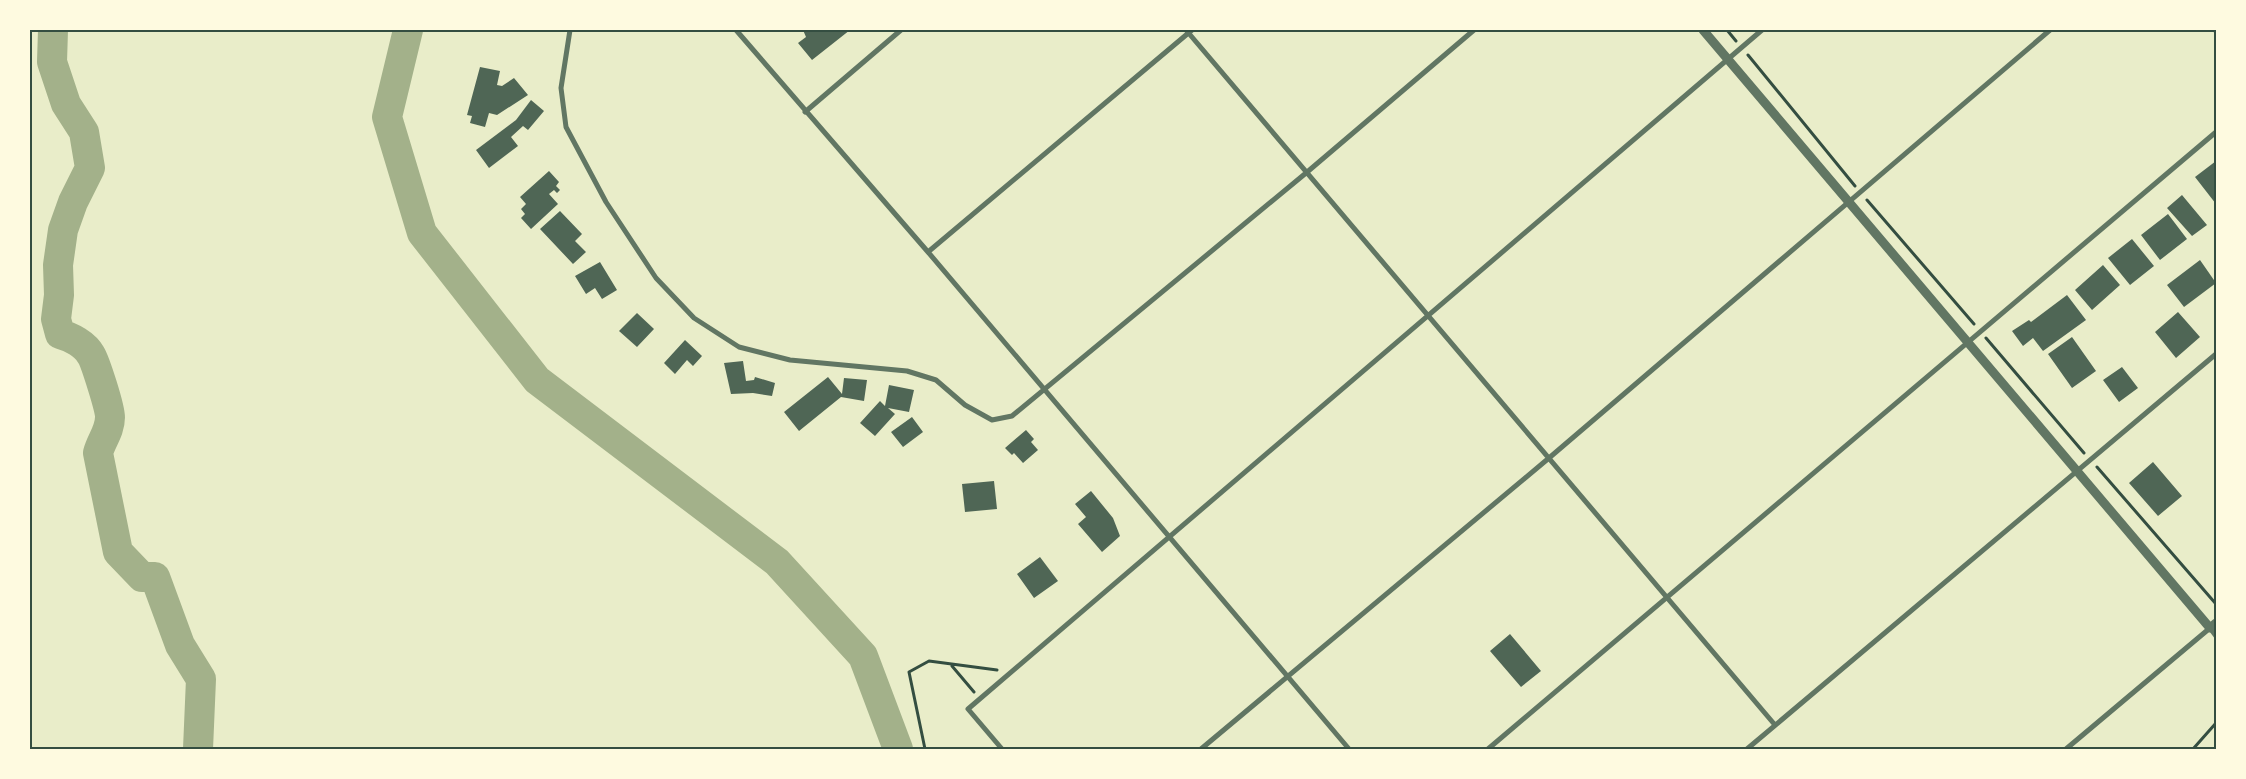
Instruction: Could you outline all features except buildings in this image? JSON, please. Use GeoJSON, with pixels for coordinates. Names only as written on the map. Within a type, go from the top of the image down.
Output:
{"type":"FeatureCollection","features":[{"type":"Feature","properties":{"kind":"street"},"geometry":{"type":"LineString","coordinates":[[570,30],[561,88],[566,127],[606,202],[656,278],[694,318],[739,348],[790,360],[907,371],[936,380],[965,405],[992,420],[1012,416],[1306,173],[1474,30]]}},
{"type":"Feature","properties":{"kind":"street"},"geometry":{"type":"LineString","coordinates":[[736,30],[928,252],[1349,749]]}},
{"type":"Feature","properties":{"kind":"street"},"geometry":{"type":"LineString","coordinates":[[805,112],[901,30]]}},
{"type":"Feature","properties":{"kind":"street"},"geometry":{"type":"LineString","coordinates":[[1703,30],[1968,343],[2213,625],[2216,636]]}},
{"type":"Feature","properties":{"kind":"street"},"geometry":{"type":"LineString","coordinates":[[1002,749],[968,709],[1762,30]]}},
{"type":"Feature","properties":{"kind":"street"},"geometry":{"type":"LineString","coordinates":[[1201,749],[1549,458],[2050,30]]}},
{"type":"Feature","properties":{"kind":"street"},"geometry":{"type":"LineString","coordinates":[[928,252],[1189,31],[1306,173],[1775,725]]}},
{"type":"Feature","properties":{"kind":"street"},"geometry":{"type":"LineString","coordinates":[[1488,749],[2216,132]]}},
{"type":"Feature","properties":{"kind":"street"},"geometry":{"type":"LineString","coordinates":[[1747,749],[2216,354]]}},
{"type":"Feature","properties":{"kind":"street"},"geometry":{"type":"LineString","coordinates":[[2066,749],[2213,625]]}},
{"type":"Feature","properties":{"kind":"path"},"geometry":{"type":"LineString","coordinates":[[1726,30],[1742,47],[1859,192],[2216,604]]}},
{"type":"Feature","properties":{"kind":"path"},"geometry":{"type":"LineString","coordinates":[[924,749],[910,672],[929,661],[952,666],[1013,672]]}},
{"type":"Feature","properties":{"kind":"path"},"geometry":{"type":"LineString","coordinates":[[952,666],[980,699]]}},
{"type":"Feature","properties":{"kind":"path"},"geometry":{"type":"LineString","coordinates":[[2193,749],[2216,723]]}},
{"type":"Feature","properties":{"kind":"waterway"},"geometry":{"type":"LineString","coordinates":[[53,30],[52,62],[66,104],[84,132],[90,168],[73,202],[63,230],[58,265],[59,295],[56,319],[60,334],[77,342],[91,355],[110,413],[110,422],[98,453],[118,552],[142,577],[155,577],[180,645],[201,679],[198,749]]}},
{"type":"Feature","properties":{"kind":"waterway"},"geometry":{"type":"LineString","coordinates":[[408,30],[387,117],[422,233],[537,380],[777,562],[863,656],[898,749]]}}]}
